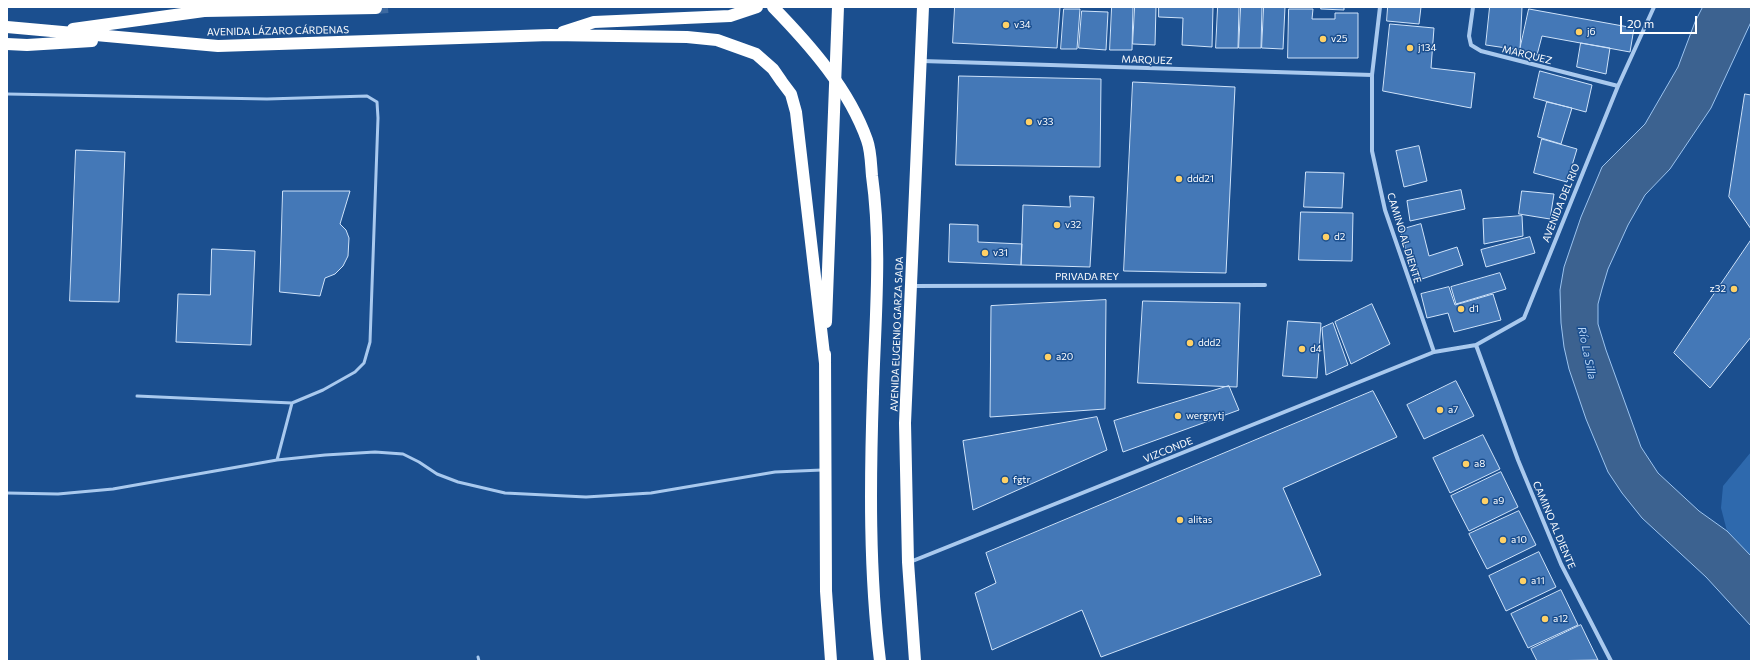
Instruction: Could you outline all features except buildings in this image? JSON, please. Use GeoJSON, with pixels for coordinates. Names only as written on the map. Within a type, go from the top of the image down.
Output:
{"type":"FeatureCollection","features":[{"type":"Feature","properties":{"kind":"highway"},"geometry":{"type":"LineString","coordinates":[[166,7],[204,11]]}},
{"type":"Feature","properties":{"kind":"highway"},"geometry":{"type":"LineString","coordinates":[[550,35],[594,22],[730,16],[757,7]]}},
{"type":"Feature","properties":{"kind":"highway"},"geometry":{"type":"LineString","coordinates":[[773,7],[810,48],[832,76],[857,117],[867,142],[875,197],[877,254],[874,392],[870,480],[877,630],[880,661]]}},
{"type":"Feature","properties":{"kind":"highway"},"geometry":{"type":"LineString","coordinates":[[831,661],[826,590],[824,363],[838,7]]}},
{"type":"Feature","properties":{"kind":"highway","name":"AVENIDA EUGENIO GARZA SADA"},"geometry":{"type":"LineString","coordinates":[[915,661],[908,562],[906,423],[910,286],[923,7]]}},
{"type":"Feature","properties":{"kind":"highway"},"geometry":{"type":"LineString","coordinates":[[52,31],[204,11],[376,8]]}},
{"type":"Feature","properties":{"kind":"highway","name":"AVENIDA LÁZARO CÁRDENAS"},"geometry":{"type":"LineString","coordinates":[[7,27],[218,46],[550,35]]}},
{"type":"Feature","properties":{"kind":"highway"},"geometry":{"type":"LineString","coordinates":[[550,35],[686,36],[717,40],[756,54],[773,69],[791,94],[796,112],[824,363]]}},
{"type":"Feature","properties":{"kind":"highway"},"geometry":{"type":"LineString","coordinates":[[7,44],[26,46],[126,38]]}},
{"type":"Feature","properties":{"kind":"street","name":"CAMINO AL DIENTE"},"geometry":{"type":"LineString","coordinates":[[1380,7],[1372,75],[1372,151],[1385,210],[1434,352]]}},
{"type":"Feature","properties":{"kind":"street","name":"MARQUEZ"},"geometry":{"type":"LineString","coordinates":[[1473,7],[1470,40],[1471,45],[1481,51],[1618,86]]}},
{"type":"Feature","properties":{"kind":"street","name":"AVENIDA DEL RIO"},"geometry":{"type":"LineString","coordinates":[[1434,352],[1476,345],[1524,318],[1618,86],[1654,7]]}},
{"type":"Feature","properties":{"kind":"street","name":"MARQUEZ"},"geometry":{"type":"LineString","coordinates":[[921,61],[1372,75]]}},
{"type":"Feature","properties":{"kind":"street","name":"PRIVADA REY"},"geometry":{"type":"LineString","coordinates":[[910,286],[1265,285]]}},
{"type":"Feature","properties":{"kind":"street","name":"CAMINO AL DIENTE"},"geometry":{"type":"LineString","coordinates":[[1476,345],[1518,460],[1561,564],[1611,661]]}},
{"type":"Feature","properties":{"kind":"street","name":"VIZCONDE"},"geometry":{"type":"LineString","coordinates":[[908,562],[1434,352]]}},
{"type":"Feature","properties":{"kind":"lane"},"geometry":{"type":"LineString","coordinates":[[7,94],[268,99],[367,96],[377,102],[378,118],[370,342],[364,363],[355,372],[323,390],[292,404],[137,396]]}},
{"type":"Feature","properties":{"kind":"lane"},"geometry":{"type":"LineString","coordinates":[[278,460],[292,404]]}},
{"type":"Feature","properties":{"kind":"lane"},"geometry":{"type":"LineString","coordinates":[[7,493],[58,494],[113,489],[278,460],[325,455],[368,453],[403,454],[419,462],[437,474],[458,482],[505,493],[586,497],[651,493],[775,472],[824,470]]}},
{"type":"Feature","properties":{"kind":"shaded area"},"geometry":{"type":"Polygon","coordinates":[[[1751,452],[1751,556],[1727,531],[1721,508],[1723,486],[1751,452]]]}},
{"type":"Feature","properties":{"kind":"water","name":"Río La Silla"},"geometry":{"type":"Polygon","coordinates":[[[1703,7],[1751,7],[1751,22],[1711,108],[1670,169],[1645,195],[1628,225],[1608,269],[1598,304],[1598,324],[1641,447],[1658,473],[1699,511],[1727,531],[1751,556],[1751,626],[1706,577],[1642,518],[1622,493],[1608,472],[1586,419],[1569,369],[1561,323],[1560,290],[1564,267],[1581,217],[1602,167],[1645,124],[1678,67],[1695,22],[1703,7]]]}},
{"type":"Feature","properties":{"kind":"tunnel"},"geometry":{"type":"LineString","coordinates":[[376,8],[388,7]]}},
{"type":"Feature","properties":{"kind":"place","name":"v34"},"geometry":{"type":"Point","coordinates":[1006,25]}},
{"type":"Feature","properties":{"kind":"place","name":"j6"},"geometry":{"type":"Point","coordinates":[1579,32]}},
{"type":"Feature","properties":{"kind":"place","name":"v25"},"geometry":{"type":"Point","coordinates":[1323,39]}},
{"type":"Feature","properties":{"kind":"place","name":"j134"},"geometry":{"type":"Point","coordinates":[1410,48]}},
{"type":"Feature","properties":{"kind":"place","name":"v33"},"geometry":{"type":"Point","coordinates":[1029,122]}},
{"type":"Feature","properties":{"kind":"place","name":"ddd21"},"geometry":{"type":"Point","coordinates":[1179,179]}},
{"type":"Feature","properties":{"kind":"place","name":"v32"},"geometry":{"type":"Point","coordinates":[1057,225]}},
{"type":"Feature","properties":{"kind":"place","name":"d2"},"geometry":{"type":"Point","coordinates":[1326,237]}},
{"type":"Feature","properties":{"kind":"place","name":"v31"},"geometry":{"type":"Point","coordinates":[985,253]}},
{"type":"Feature","properties":{"kind":"place","name":"z32"},"geometry":{"type":"Point","coordinates":[1734,289]}},
{"type":"Feature","properties":{"kind":"place","name":"d1"},"geometry":{"type":"Point","coordinates":[1461,309]}},
{"type":"Feature","properties":{"kind":"place","name":"ddd2"},"geometry":{"type":"Point","coordinates":[1190,343]}},
{"type":"Feature","properties":{"kind":"place","name":"d4"},"geometry":{"type":"Point","coordinates":[1302,349]}},
{"type":"Feature","properties":{"kind":"place","name":"a20"},"geometry":{"type":"Point","coordinates":[1048,357]}},
{"type":"Feature","properties":{"kind":"place","name":"a7"},"geometry":{"type":"Point","coordinates":[1440,410]}},
{"type":"Feature","properties":{"kind":"place","name":"wergrytj"},"geometry":{"type":"Point","coordinates":[1178,416]}},
{"type":"Feature","properties":{"kind":"place","name":"a8"},"geometry":{"type":"Point","coordinates":[1466,464]}},
{"type":"Feature","properties":{"kind":"place","name":"fgtr"},"geometry":{"type":"Point","coordinates":[1005,480]}},
{"type":"Feature","properties":{"kind":"place","name":"a9"},"geometry":{"type":"Point","coordinates":[1485,501]}},
{"type":"Feature","properties":{"kind":"place","name":"alitas"},"geometry":{"type":"Point","coordinates":[1180,520]}},
{"type":"Feature","properties":{"kind":"place","name":"a10"},"geometry":{"type":"Point","coordinates":[1503,540]}},
{"type":"Feature","properties":{"kind":"place","name":"a11"},"geometry":{"type":"Point","coordinates":[1523,581]}},
{"type":"Feature","properties":{"kind":"place","name":"a12"},"geometry":{"type":"Point","coordinates":[1545,619]}}]}
